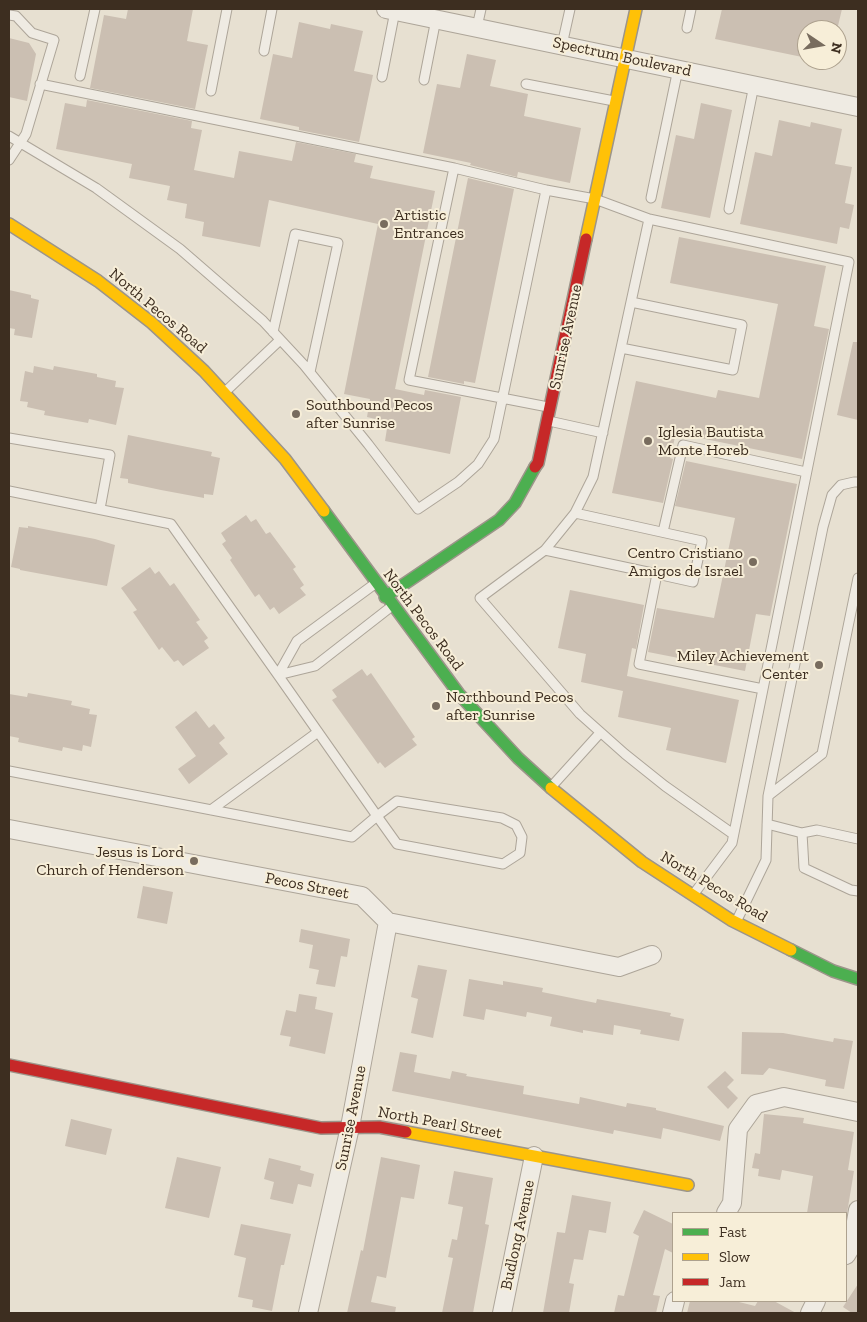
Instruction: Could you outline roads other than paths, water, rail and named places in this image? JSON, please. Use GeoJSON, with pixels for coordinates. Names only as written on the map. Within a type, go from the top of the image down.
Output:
{"type":"FeatureCollection","features":[{"type":"Feature","properties":{"kind":"street","name":"Sunrise Avenue"},"geometry":{"type":"LineString","coordinates":[[389,601],[499,520],[515,503],[538,463],[636,9]]}},
{"type":"Feature","properties":{"kind":"street","name":"Spectrum Boulevard"},"geometry":{"type":"LineString","coordinates":[[390,10],[858,107]]}},
{"type":"Feature","properties":{"kind":"street","name":"North Pecos Road"},"geometry":{"type":"LineString","coordinates":[[9,224],[98,281],[144,317],[204,371],[285,459],[459,694],[518,758],[550,788],[642,862],[736,923],[834,971],[858,978]]}},
{"type":"Feature","properties":{"kind":"street","name":"Pecos Street"},"geometry":{"type":"LineString","coordinates":[[9,830],[362,896],[388,922]]}},
{"type":"Feature","properties":{"kind":"street","name":"Sunrise Avenue"},"geometry":{"type":"LineString","coordinates":[[308,1313],[350,1127],[388,922]]}},
{"type":"Feature","properties":{"kind":"street"},"geometry":{"type":"LineString","coordinates":[[388,922],[619,967],[652,955]]}},
{"type":"Feature","properties":{"kind":"street","name":"North Pearl Street"},"geometry":{"type":"LineString","coordinates":[[9,1065],[321,1128],[379,1126],[688,1185]]}},
{"type":"Feature","properties":{"kind":"street"},"geometry":{"type":"LineString","coordinates":[[727,1212],[732,1203],[738,1129],[756,1104],[784,1097],[858,1112]]}},
{"type":"Feature","properties":{"kind":"street","name":"Budlong Avenue"},"geometry":{"type":"LineString","coordinates":[[502,1313],[534,1156]]}},
{"type":"Feature","properties":{"kind":"street"},"geometry":{"type":"LineString","coordinates":[[847,1253],[852,1245],[858,1210]]}},
{"type":"Feature","properties":{"kind":"lane"},"geometry":{"type":"LineString","coordinates":[[80,76],[95,9]]}},
{"type":"Feature","properties":{"kind":"lane"},"geometry":{"type":"LineString","coordinates":[[211,91],[227,9]]}},
{"type":"Feature","properties":{"kind":"lane"},"geometry":{"type":"LineString","coordinates":[[264,51],[272,9]]}},
{"type":"Feature","properties":{"kind":"lane"},"geometry":{"type":"LineString","coordinates":[[477,28],[481,9]]}},
{"type":"Feature","properties":{"kind":"lane"},"geometry":{"type":"LineString","coordinates":[[562,45],[570,9]]}},
{"type":"Feature","properties":{"kind":"lane"},"geometry":{"type":"LineString","coordinates":[[687,28],[691,9]]}},
{"type":"Feature","properties":{"kind":"lane"},"geometry":{"type":"LineString","coordinates":[[382,77],[390,10]]}},
{"type":"Feature","properties":{"kind":"lane"},"geometry":{"type":"LineString","coordinates":[[9,15],[16,16],[32,33],[54,40],[26,134],[9,160]]}},
{"type":"Feature","properties":{"kind":"lane"},"geometry":{"type":"LineString","coordinates":[[424,80],[436,19]]}},
{"type":"Feature","properties":{"kind":"lane"},"geometry":{"type":"LineString","coordinates":[[651,198],[678,69]]}},
{"type":"Feature","properties":{"kind":"lane"},"geometry":{"type":"LineString","coordinates":[[40,84],[454,168],[546,190],[595,199],[649,219],[849,262],[732,842],[692,895]]}},
{"type":"Feature","properties":{"kind":"lane"},"geometry":{"type":"LineString","coordinates":[[526,84],[616,102]]}},
{"type":"Feature","properties":{"kind":"lane"},"geometry":{"type":"LineString","coordinates":[[730,209],[754,85]]}},
{"type":"Feature","properties":{"kind":"lane"},"geometry":{"type":"LineString","coordinates":[[9,136],[96,188],[180,249],[263,321],[310,372],[418,509],[458,482],[478,464],[494,439],[546,190]]}},
{"type":"Feature","properties":{"kind":"lane"},"geometry":{"type":"LineString","coordinates":[[454,168],[409,380],[550,407]]}},
{"type":"Feature","properties":{"kind":"lane"},"geometry":{"type":"LineString","coordinates":[[649,219],[593,477],[575,513],[545,550],[480,598],[580,714],[665,786],[733,834]]}},
{"type":"Feature","properties":{"kind":"lane"},"geometry":{"type":"LineString","coordinates":[[273,332],[295,234],[338,243],[310,372]]}},
{"type":"Feature","properties":{"kind":"lane"},"geometry":{"type":"LineString","coordinates":[[621,348],[734,370],[742,325],[631,302]]}},
{"type":"Feature","properties":{"kind":"lane"},"geometry":{"type":"LineString","coordinates":[[224,392],[280,340]]}},
{"type":"Feature","properties":{"kind":"lane"},"geometry":{"type":"LineString","coordinates":[[548,421],[602,433]]}},
{"type":"Feature","properties":{"kind":"lane"},"geometry":{"type":"LineString","coordinates":[[9,438],[110,455],[100,509]]}},
{"type":"Feature","properties":{"kind":"lane"},"geometry":{"type":"LineString","coordinates":[[663,532],[682,445],[806,472]]}},
{"type":"Feature","properties":{"kind":"lane"},"geometry":{"type":"LineString","coordinates":[[736,923],[766,860],[768,796],[823,527],[832,495],[841,485],[858,482]]}},
{"type":"Feature","properties":{"kind":"lane"},"geometry":{"type":"LineString","coordinates":[[9,491],[171,524],[278,675],[377,816],[397,844],[503,864],[520,853],[522,837],[516,824],[502,818],[397,801],[377,816],[352,837],[9,771]]}},
{"type":"Feature","properties":{"kind":"lane"},"geometry":{"type":"LineString","coordinates":[[545,550],[693,582],[702,541],[575,513]]}},
{"type":"Feature","properties":{"kind":"lane"},"geometry":{"type":"LineString","coordinates":[[657,574],[639,664],[763,689]]}},
{"type":"Feature","properties":{"kind":"lane"},"geometry":{"type":"LineString","coordinates":[[768,796],[822,754],[858,578]]}},
{"type":"Feature","properties":{"kind":"lane"},"geometry":{"type":"LineString","coordinates":[[278,675],[297,641],[376,583]]}},
{"type":"Feature","properties":{"kind":"lane"},"geometry":{"type":"LineString","coordinates":[[278,675],[315,666],[389,601]]}},
{"type":"Feature","properties":{"kind":"lane"},"geometry":{"type":"LineString","coordinates":[[211,810],[318,732]]}},
{"type":"Feature","properties":{"kind":"lane"},"geometry":{"type":"LineString","coordinates":[[550,788],[600,732]]}},
{"type":"Feature","properties":{"kind":"lane"},"geometry":{"type":"LineString","coordinates":[[767,824],[802,833],[818,830],[858,839]]}},
{"type":"Feature","properties":{"kind":"lane"},"geometry":{"type":"LineString","coordinates":[[802,833],[804,868],[851,890],[858,891]]}},
{"type":"Feature","properties":{"kind":"place","name":"Artistic Entrances"},"geometry":{"type":"Point","coordinates":[384,224]}},
{"type":"Feature","properties":{"kind":"place","name":"Southbound Pecos after Sunrise"},"geometry":{"type":"Point","coordinates":[296,414]}},
{"type":"Feature","properties":{"kind":"place","name":"Iglesia Bautista Monte Horeb"},"geometry":{"type":"Point","coordinates":[648,441]}},
{"type":"Feature","properties":{"kind":"place","name":"Centro Cristiano Amigos de Israel"},"geometry":{"type":"Point","coordinates":[753,562]}},
{"type":"Feature","properties":{"kind":"place","name":"Miley Achievement Center"},"geometry":{"type":"Point","coordinates":[819,665]}},
{"type":"Feature","properties":{"kind":"place","name":"Northbound Pecos after Sunrise"},"geometry":{"type":"Point","coordinates":[436,706]}},
{"type":"Feature","properties":{"kind":"place","name":"Jesus is Lord Church of Henderson"},"geometry":{"type":"Point","coordinates":[194,861]}}]}
